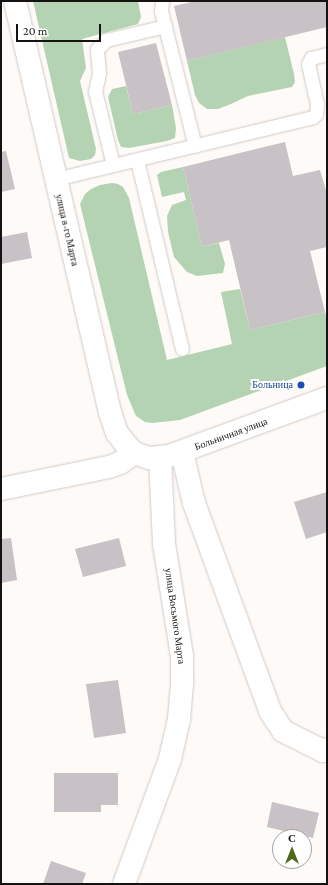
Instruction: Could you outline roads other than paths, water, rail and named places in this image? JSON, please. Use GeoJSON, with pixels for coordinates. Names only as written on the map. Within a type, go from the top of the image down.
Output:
{"type":"FeatureCollection","features":[{"type":"Feature","properties":{"kind":"street","name":"улица 8-го Марта"},"geometry":{"type":"LineString","coordinates":[[15,1],[110,412],[117,433],[134,453]]}},
{"type":"Feature","properties":{"kind":"street","name":"Больничная улица"},"geometry":{"type":"LineString","coordinates":[[134,453],[149,458],[160,458],[182,452],[327,398]]}},
{"type":"Feature","properties":{"kind":"street"},"geometry":{"type":"LineString","coordinates":[[182,452],[194,503],[270,711],[283,730],[326,751]]}},
{"type":"Feature","properties":{"kind":"street"},"geometry":{"type":"LineString","coordinates":[[1,489],[109,467],[120,463],[134,453]]}},
{"type":"Feature","properties":{"kind":"street","name":"улица Восьмого Марта"},"geometry":{"type":"LineString","coordinates":[[124,884],[170,759],[179,719],[182,682],[182,656],[164,543],[160,458]]}},
{"type":"Feature","properties":{"kind":"lane"},"geometry":{"type":"LineString","coordinates":[[162,1],[165,26],[195,146]]}},
{"type":"Feature","properties":{"kind":"lane"},"geometry":{"type":"LineString","coordinates":[[113,165],[95,91],[99,73],[97,49],[106,40],[165,26]]}},
{"type":"Feature","properties":{"kind":"lane"},"geometry":{"type":"LineString","coordinates":[[55,179],[313,117],[316,114],[317,104],[308,64],[312,58],[327,54]]}},
{"type":"Feature","properties":{"kind":"lane"},"geometry":{"type":"LineString","coordinates":[[137,160],[182,349]]}},
{"type":"Feature","properties":{"kind":"place","name":"Больница"},"geometry":{"type":"Point","coordinates":[301,385]}}]}
